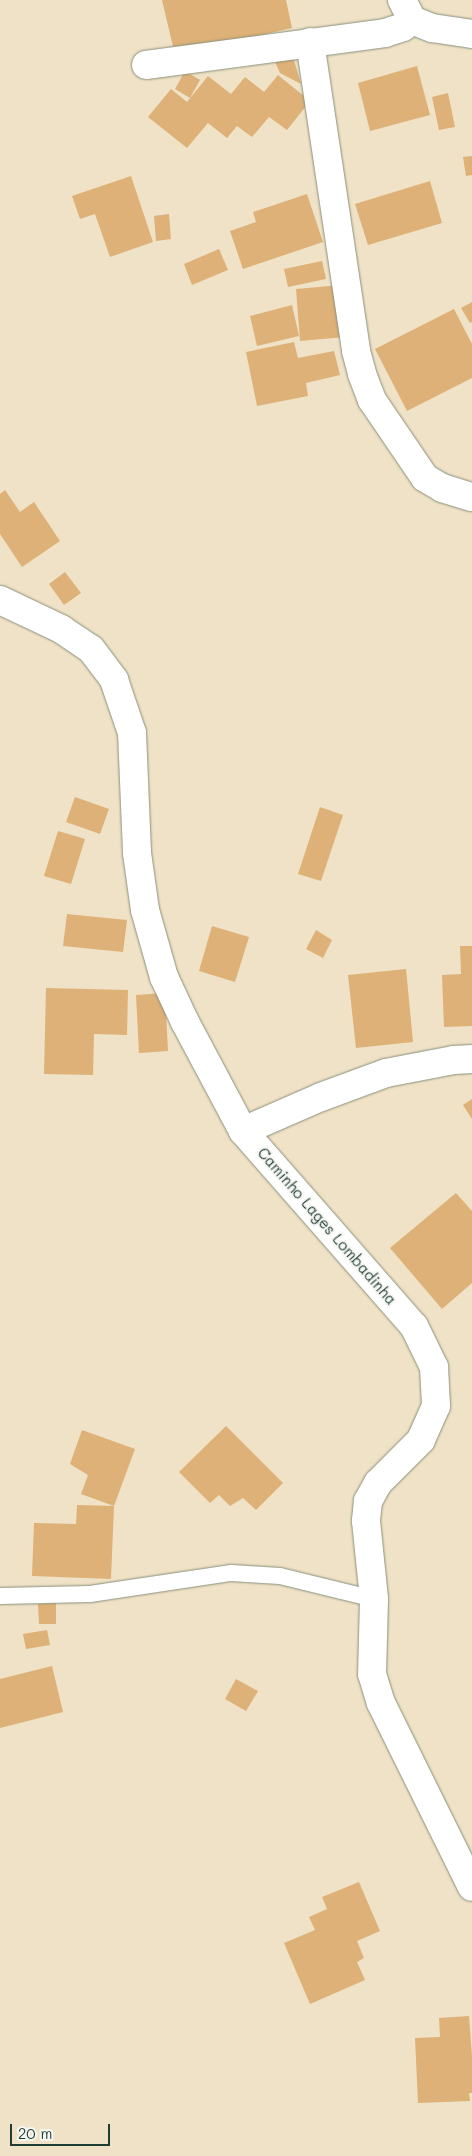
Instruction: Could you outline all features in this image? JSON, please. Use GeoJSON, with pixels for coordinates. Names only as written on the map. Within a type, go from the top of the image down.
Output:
{"type":"FeatureCollection","features":[{"type":"Feature","properties":{"kind":"street"},"geometry":{"type":"LineString","coordinates":[[146,65],[385,33],[403,27],[407,10],[432,28],[472,34]]}},
{"type":"Feature","properties":{"kind":"street"},"geometry":{"type":"LineString","coordinates":[[310,42],[356,350],[362,374],[372,400],[425,478],[442,488],[472,497]]}},
{"type":"Feature","properties":{"kind":"street","name":"Caminho Lages Lombadinha"},"geometry":{"type":"LineString","coordinates":[[0,600],[62,629],[90,648],[114,680],[132,734],[137,854],[145,910],[164,977],[185,1022],[243,1131],[414,1326],[434,1367],[436,1406],[421,1440],[378,1483],[368,1501],[366,1521],[374,1598],[372,1674],[381,1703],[472,1887]]}},
{"type":"Feature","properties":{"kind":"street"},"geometry":{"type":"LineString","coordinates":[[243,1131],[321,1097],[386,1073],[454,1060],[472,1059]]}},
{"type":"Feature","properties":{"kind":"lane"},"geometry":{"type":"LineString","coordinates":[[0,1596],[90,1594],[231,1573],[280,1576],[374,1598]]}},
{"type":"Feature","properties":{"kind":"building"},"geometry":{"type":"Polygon","coordinates":[[[162,0],[286,0],[292,28],[175,55],[162,0]]]}},
{"type":"Feature","properties":{"kind":"building"},"geometry":{"type":"Polygon","coordinates":[[[293,57],[301,84],[280,73],[275,62],[293,57]]]}},
{"type":"Feature","properties":{"kind":"building"},"geometry":{"type":"Polygon","coordinates":[[[417,66],[430,115],[370,131],[358,83],[417,66]]]}},
{"type":"Feature","properties":{"kind":"building"},"geometry":{"type":"Polygon","coordinates":[[[185,71],[200,80],[190,98],[175,89],[185,71]]]}},
{"type":"Feature","properties":{"kind":"building"},"geometry":{"type":"Polygon","coordinates":[[[278,75],[310,101],[287,130],[269,117],[252,137],[237,126],[227,138],[208,123],[187,148],[148,117],[171,89],[187,102],[208,76],[231,94],[245,77],[264,92],[278,75]]]}},
{"type":"Feature","properties":{"kind":"building"},"geometry":{"type":"Polygon","coordinates":[[[448,93],[455,127],[439,130],[432,97],[448,93]]]}},
{"type":"Feature","properties":{"kind":"building"},"geometry":{"type":"Polygon","coordinates":[[[472,156],[472,175],[466,176],[463,157],[472,156]]]}},
{"type":"Feature","properties":{"kind":"building"},"geometry":{"type":"Polygon","coordinates":[[[131,176],[153,242],[110,257],[95,214],[80,219],[72,196],[131,176]]]}},
{"type":"Feature","properties":{"kind":"building"},"geometry":{"type":"Polygon","coordinates":[[[430,181],[442,223],[368,245],[355,204],[430,181]]]}},
{"type":"Feature","properties":{"kind":"building"},"geometry":{"type":"Polygon","coordinates":[[[307,194],[323,242],[243,269],[230,231],[256,222],[253,212],[307,194]]]}},
{"type":"Feature","properties":{"kind":"building"},"geometry":{"type":"Polygon","coordinates":[[[169,214],[171,239],[156,241],[154,216],[169,214]]]}},
{"type":"Feature","properties":{"kind":"building"},"geometry":{"type":"Polygon","coordinates":[[[219,249],[228,270],[192,285],[184,264],[219,249]]]}},
{"type":"Feature","properties":{"kind":"building"},"geometry":{"type":"Polygon","coordinates":[[[322,261],[326,279],[288,287],[284,269],[322,261]]]}},
{"type":"Feature","properties":{"kind":"building"},"geometry":{"type":"Polygon","coordinates":[[[341,285],[345,337],[300,341],[296,289],[341,285]]]}},
{"type":"Feature","properties":{"kind":"building"},"geometry":{"type":"Polygon","coordinates":[[[472,302],[472,322],[470,323],[461,308],[472,302]]]}},
{"type":"Feature","properties":{"kind":"building"},"geometry":{"type":"Polygon","coordinates":[[[292,305],[299,336],[257,346],[250,316],[292,305]]]}},
{"type":"Feature","properties":{"kind":"building"},"geometry":{"type":"Polygon","coordinates":[[[454,309],[472,344],[472,378],[407,411],[375,349],[454,309]]]}},
{"type":"Feature","properties":{"kind":"building"},"geometry":{"type":"Polygon","coordinates":[[[294,342],[298,358],[334,351],[340,375],[306,383],[308,396],[257,406],[246,352],[294,342]]]}},
{"type":"Feature","properties":{"kind":"building"},"geometry":{"type":"Polygon","coordinates":[[[5,490],[20,512],[34,502],[60,541],[22,567],[0,534],[0,494],[5,490]]]}},
{"type":"Feature","properties":{"kind":"building"},"geometry":{"type":"Polygon","coordinates":[[[65,572],[81,593],[64,605],[49,584],[65,572]]]}},
{"type":"Feature","properties":{"kind":"building"},"geometry":{"type":"Polygon","coordinates":[[[75,797],[109,809],[100,834],[66,822],[75,797]]]}},
{"type":"Feature","properties":{"kind":"building"},"geometry":{"type":"Polygon","coordinates":[[[320,807],[343,815],[321,881],[298,874],[320,807]]]}},
{"type":"Feature","properties":{"kind":"building"},"geometry":{"type":"Polygon","coordinates":[[[58,831],[85,839],[71,884],[44,876],[58,831]]]}},
{"type":"Feature","properties":{"kind":"building"},"geometry":{"type":"Polygon","coordinates":[[[67,914],[127,920],[123,952],[63,946],[67,914]]]}},
{"type":"Feature","properties":{"kind":"building"},"geometry":{"type":"Polygon","coordinates":[[[212,926],[249,937],[235,982],[199,971],[212,926]]]}},
{"type":"Feature","properties":{"kind":"building"},"geometry":{"type":"Polygon","coordinates":[[[316,930],[332,940],[323,958],[306,949],[316,930]]]}},
{"type":"Feature","properties":{"kind":"building"},"geometry":{"type":"Polygon","coordinates":[[[460,946],[472,946],[472,1026],[444,1027],[442,975],[461,974],[460,946]]]}},
{"type":"Feature","properties":{"kind":"building"},"geometry":{"type":"Polygon","coordinates":[[[406,969],[413,1042],[356,1048],[348,975],[406,969]]]}},
{"type":"Feature","properties":{"kind":"building"},"geometry":{"type":"Polygon","coordinates":[[[46,988],[128,990],[127,1035],[94,1034],[93,1075],[44,1074],[46,988]]]}},
{"type":"Feature","properties":{"kind":"building"},"geometry":{"type":"Polygon","coordinates":[[[165,993],[168,1051],[139,1053],[136,995],[165,993]]]}},
{"type":"Feature","properties":{"kind":"building"},"geometry":{"type":"Polygon","coordinates":[[[472,1099],[472,1119],[463,1105],[472,1099]]]}},
{"type":"Feature","properties":{"kind":"building"},"geometry":{"type":"Polygon","coordinates":[[[456,1193],[472,1211],[472,1283],[442,1309],[390,1248],[456,1193]]]}},
{"type":"Feature","properties":{"kind":"building"},"geometry":{"type":"Polygon","coordinates":[[[226,1426],[283,1483],[256,1510],[243,1498],[230,1506],[219,1495],[210,1503],[179,1472],[226,1426]]]}},
{"type":"Feature","properties":{"kind":"building"},"geometry":{"type":"Polygon","coordinates":[[[82,1430],[135,1449],[114,1506],[81,1494],[88,1475],[70,1464],[82,1430]]]}},
{"type":"Feature","properties":{"kind":"building"},"geometry":{"type":"Polygon","coordinates":[[[77,1505],[114,1506],[111,1579],[32,1576],[34,1523],[76,1524],[77,1505]]]}},
{"type":"Feature","properties":{"kind":"building"},"geometry":{"type":"Polygon","coordinates":[[[56,1603],[56,1624],[39,1624],[38,1604],[56,1603]]]}},
{"type":"Feature","properties":{"kind":"building"},"geometry":{"type":"Polygon","coordinates":[[[47,1630],[50,1645],[26,1649],[23,1634],[47,1630]]]}},
{"type":"Feature","properties":{"kind":"building"},"geometry":{"type":"Polygon","coordinates":[[[52,1666],[63,1712],[0,1728],[0,1679],[52,1666]]]}},
{"type":"Feature","properties":{"kind":"building"},"geometry":{"type":"Polygon","coordinates":[[[236,1679],[258,1691],[246,1711],[225,1699],[236,1679]]]}},
{"type":"Feature","properties":{"kind":"building"},"geometry":{"type":"Polygon","coordinates":[[[359,1882],[380,1931],[357,1941],[364,1958],[357,1962],[365,1980],[310,2004],[284,1943],[315,1930],[309,1917],[327,1909],[322,1897],[359,1882]]]}},
{"type":"Feature","properties":{"kind":"building"},"geometry":{"type":"Polygon","coordinates":[[[469,2016],[472,2056],[472,2093],[469,2093],[470,2101],[418,2103],[415,2038],[440,2037],[439,2018],[469,2016]]]}}]}
